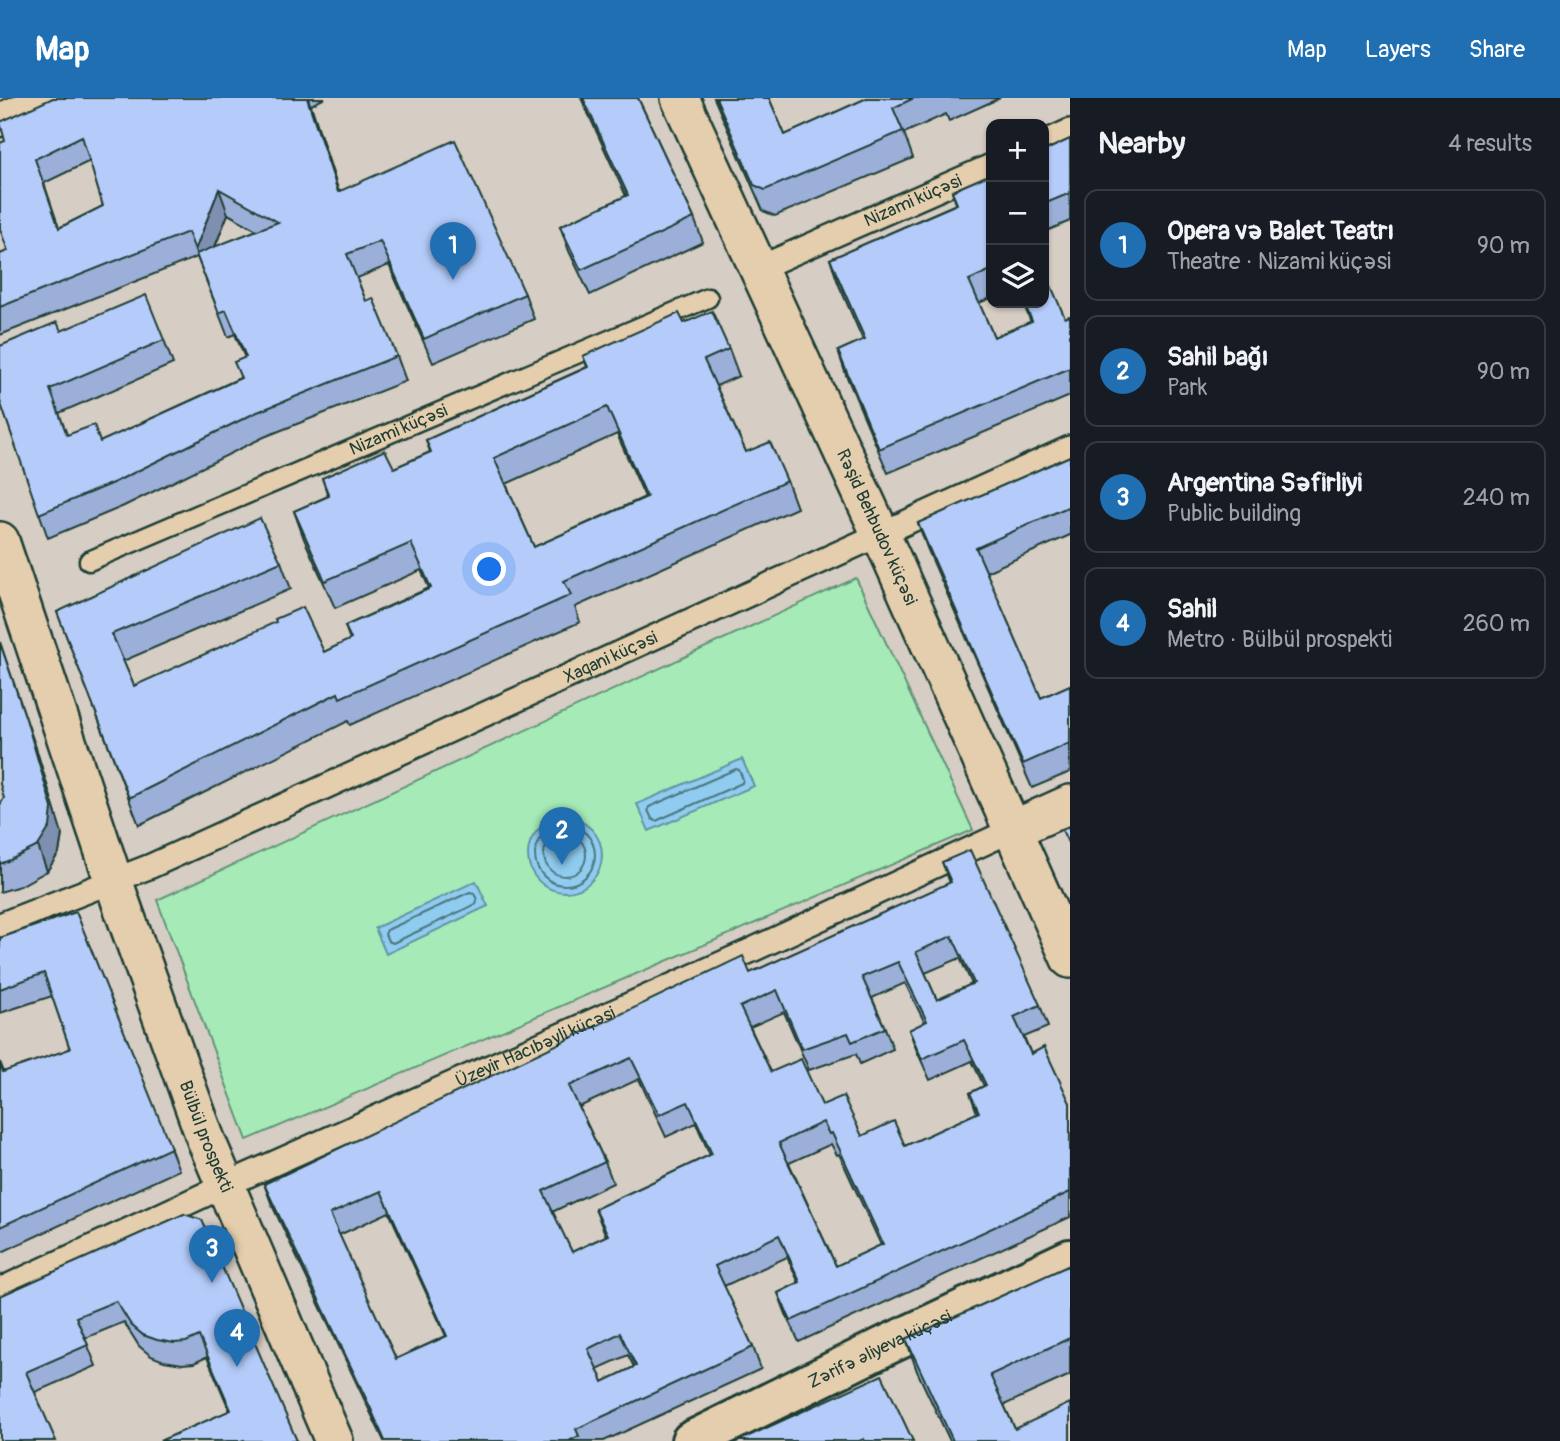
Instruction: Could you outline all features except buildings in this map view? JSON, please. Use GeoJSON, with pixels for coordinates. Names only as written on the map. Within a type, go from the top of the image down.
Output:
{"type":"FeatureCollection","features":[{"type":"Feature","properties":{"kind":"highway","name":"Zərifə Əliyeva küçəsi"},"geometry":{"type":"LineString","coordinates":[[691,1441],[1070,1259]]}},
{"type":"Feature","properties":{"kind":"main road"},"geometry":{"type":"LineString","coordinates":[[0,120],[48,98]]}},
{"type":"Feature","properties":{"kind":"main road","name":"Rəşid Behbudov küçəsi"},"geometry":{"type":"LineString","coordinates":[[680,98],[880,533],[1070,959]]}},
{"type":"Feature","properties":{"kind":"main road","name":"Bülbül prospekti"},"geometry":{"type":"LineString","coordinates":[[0,541],[102,846],[106,894],[224,1186],[334,1441]]}},
{"type":"Feature","properties":{"kind":"main road","name":"Üzeyir Hacıbəyli küçəsi"},"geometry":{"type":"LineString","coordinates":[[1013,830],[1070,804]]}},
{"type":"Feature","properties":{"kind":"street"},"geometry":{"type":"LineString","coordinates":[[1049,141],[1070,131]]}},
{"type":"Feature","properties":{"kind":"street","name":"Nizami küçəsi"},"geometry":{"type":"LineString","coordinates":[[759,268],[986,168]]}},
{"type":"Feature","properties":{"kind":"street","name":"Nizami küçəsi"},"geometry":{"type":"LineString","coordinates":[[89,561],[708,298]]}},
{"type":"Feature","properties":{"kind":"street","name":"Xaqani küçəsi"},"geometry":{"type":"LineString","coordinates":[[106,894],[151,866],[1070,448]]}},
{"type":"Feature","properties":{"kind":"street","name":"Üzeyir Hacıbəyli küçəsi"},"geometry":{"type":"LineString","coordinates":[[0,1290],[1013,830]]}},
{"type":"Feature","properties":{"kind":"street"},"geometry":{"type":"LineString","coordinates":[[0,925],[106,894]]}},
{"type":"Feature","properties":{"kind":"green space"},"geometry":{"type":"Polygon","coordinates":[[[856,578],[973,830],[247,1140],[157,900],[856,578]]]}},
{"type":"Feature","properties":{"kind":"water"},"geometry":{"type":"Polygon","coordinates":[[[742,759],[754,786],[649,831],[637,804],[742,759]]]}},
{"type":"Feature","properties":{"kind":"water"},"geometry":{"type":"Polygon","coordinates":[[[565,818],[586,824],[596,834],[602,855],[596,876],[586,886],[565,892],[544,886],[534,876],[528,855],[534,834],[544,824],[565,818]]]}},
{"type":"Feature","properties":{"kind":"water"},"geometry":{"type":"Polygon","coordinates":[[[476,881],[488,906],[386,954],[375,928],[476,881]]]}},
{"type":"Feature","properties":{"kind":"place","name":"Opera və Balet Teatrı"},"geometry":{"type":"Point","coordinates":[453,280]}},
{"type":"Feature","properties":{"kind":"place","name":"Sahil bağı"},"geometry":{"type":"Point","coordinates":[562,865]}},
{"type":"Feature","properties":{"kind":"place","name":"Argentina Səfirliyi"},"geometry":{"type":"Point","coordinates":[212,1283]}},
{"type":"Feature","properties":{"kind":"place","name":"Sahil"},"geometry":{"type":"Point","coordinates":[237,1367]}}]}
